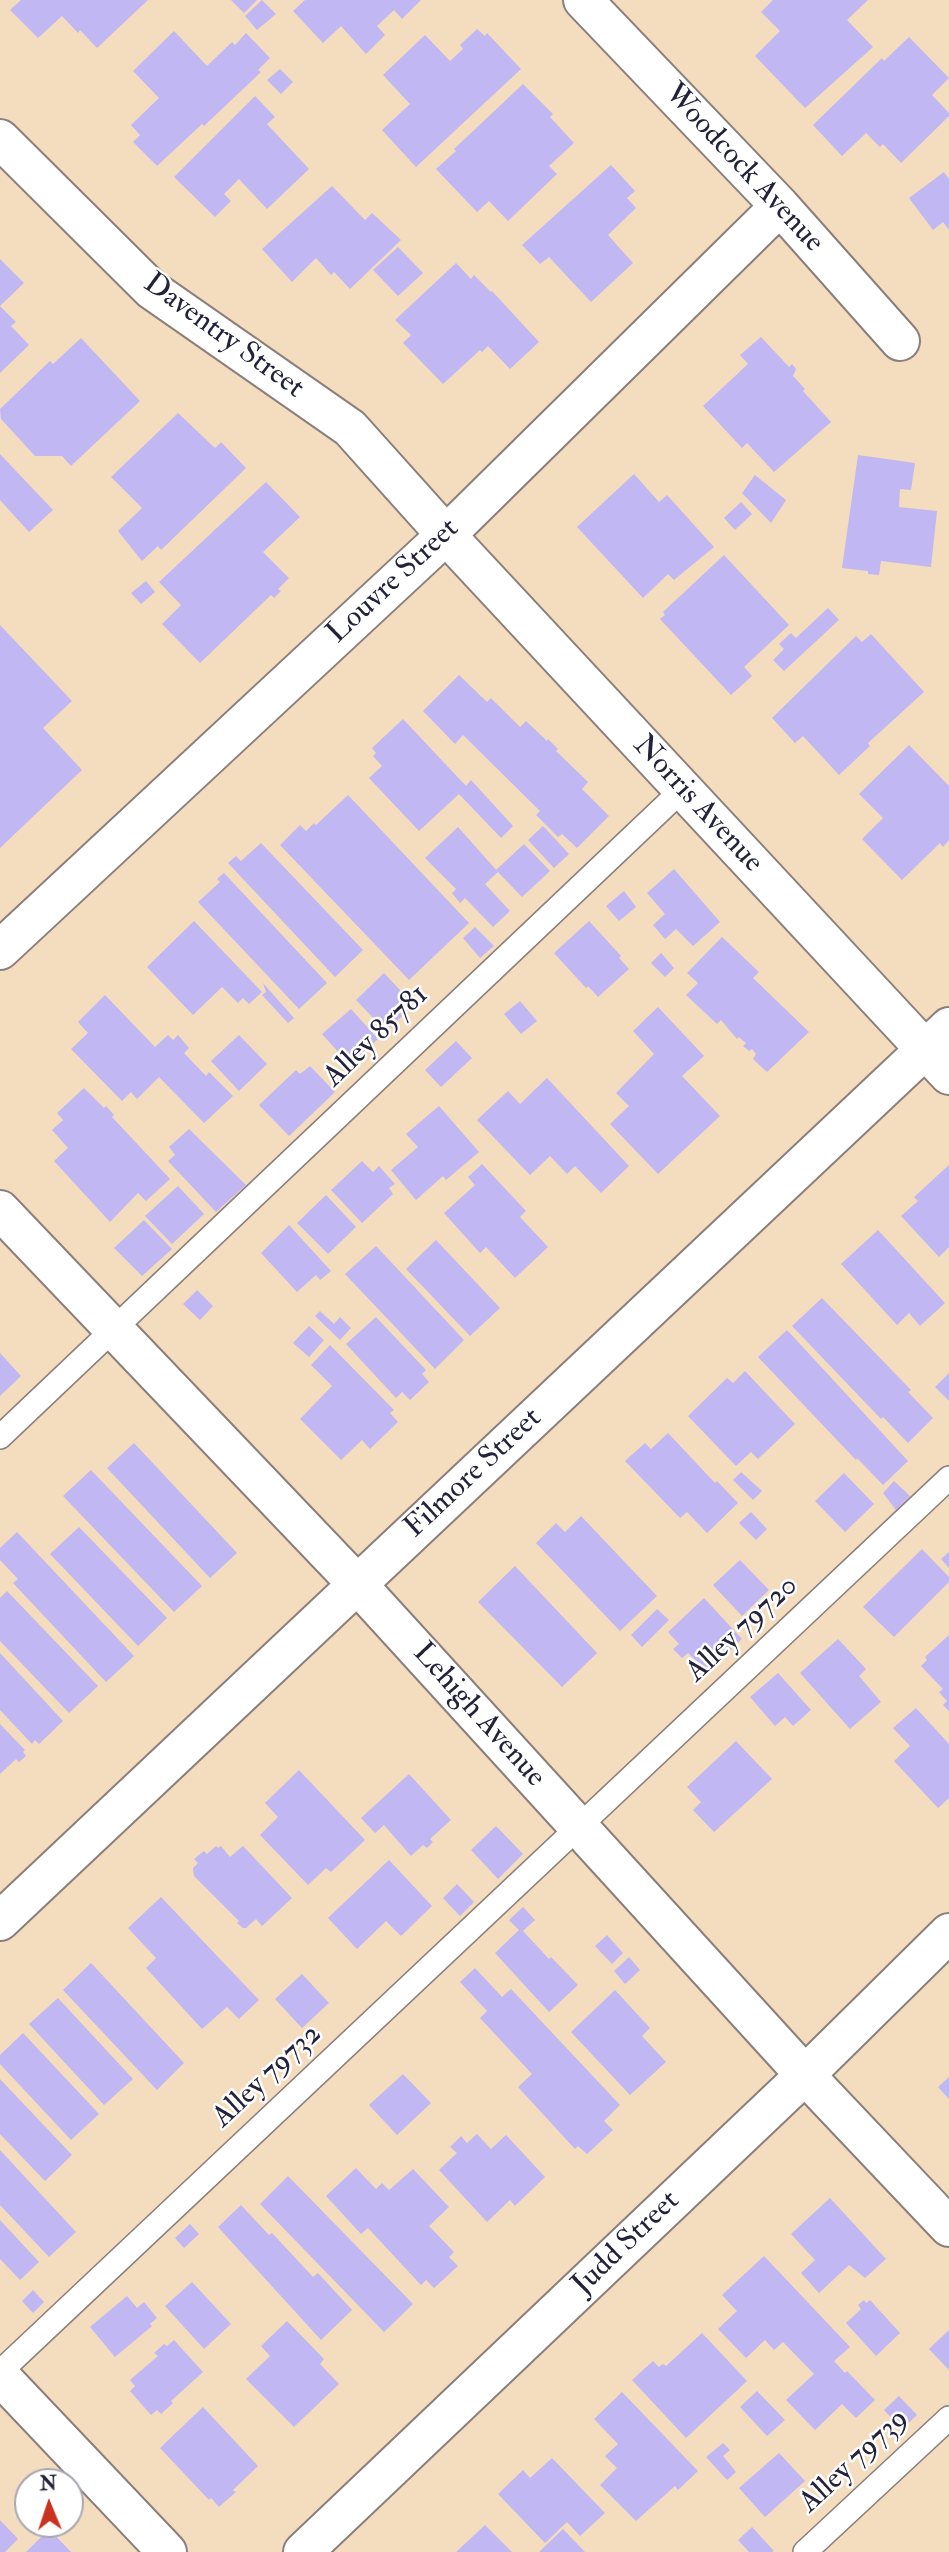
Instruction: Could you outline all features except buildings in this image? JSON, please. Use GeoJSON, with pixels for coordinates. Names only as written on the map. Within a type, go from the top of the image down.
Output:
{"type":"FeatureCollection","features":[{"type":"Feature","properties":{"kind":"street","name":"Woodcock Avenue"},"geometry":{"type":"LineString","coordinates":[[583,0],[780,206],[901,341]]}},
{"type":"Feature","properties":{"kind":"street","name":"Daventry Street"},"geometry":{"type":"LineString","coordinates":[[0,139],[152,290],[350,428],[446,535]]}},
{"type":"Feature","properties":{"kind":"street","name":"Louvre Street"},"geometry":{"type":"LineString","coordinates":[[0,950],[446,535],[780,206]]}},
{"type":"Feature","properties":{"kind":"street","name":"Norris Avenue"},"geometry":{"type":"LineString","coordinates":[[446,535],[683,789],[941,1051]]}},
{"type":"Feature","properties":{"kind":"street","name":"Filmore Street"},"geometry":{"type":"LineString","coordinates":[[0,1921],[358,1584],[941,1051]]}},
{"type":"Feature","properties":{"kind":"street","name":"Lehigh Avenue"},"geometry":{"type":"LineString","coordinates":[[0,1210],[358,1584],[805,2075],[949,2227]]}},
{"type":"Feature","properties":{"kind":"street","name":"Judd Street"},"geometry":{"type":"LineString","coordinates":[[303,2552],[805,2075],[949,1933]]}},
{"type":"Feature","properties":{"kind":"street"},"geometry":{"type":"LineString","coordinates":[[0,2374],[167,2552]]}},
{"type":"Feature","properties":{"kind":"lane","name":"Alley 85781"},"geometry":{"type":"LineString","coordinates":[[0,1437],[683,789]]}},
{"type":"Feature","properties":{"kind":"lane","name":"Alley 79720"},"geometry":{"type":"LineString","coordinates":[[580,1828],[949,1478]]}},
{"type":"Feature","properties":{"kind":"lane","name":"Alley 79732"},"geometry":{"type":"LineString","coordinates":[[0,2374],[580,1828]]}},
{"type":"Feature","properties":{"kind":"lane","name":"Alley 79739"},"geometry":{"type":"LineString","coordinates":[[805,2552],[949,2418]]}}]}
